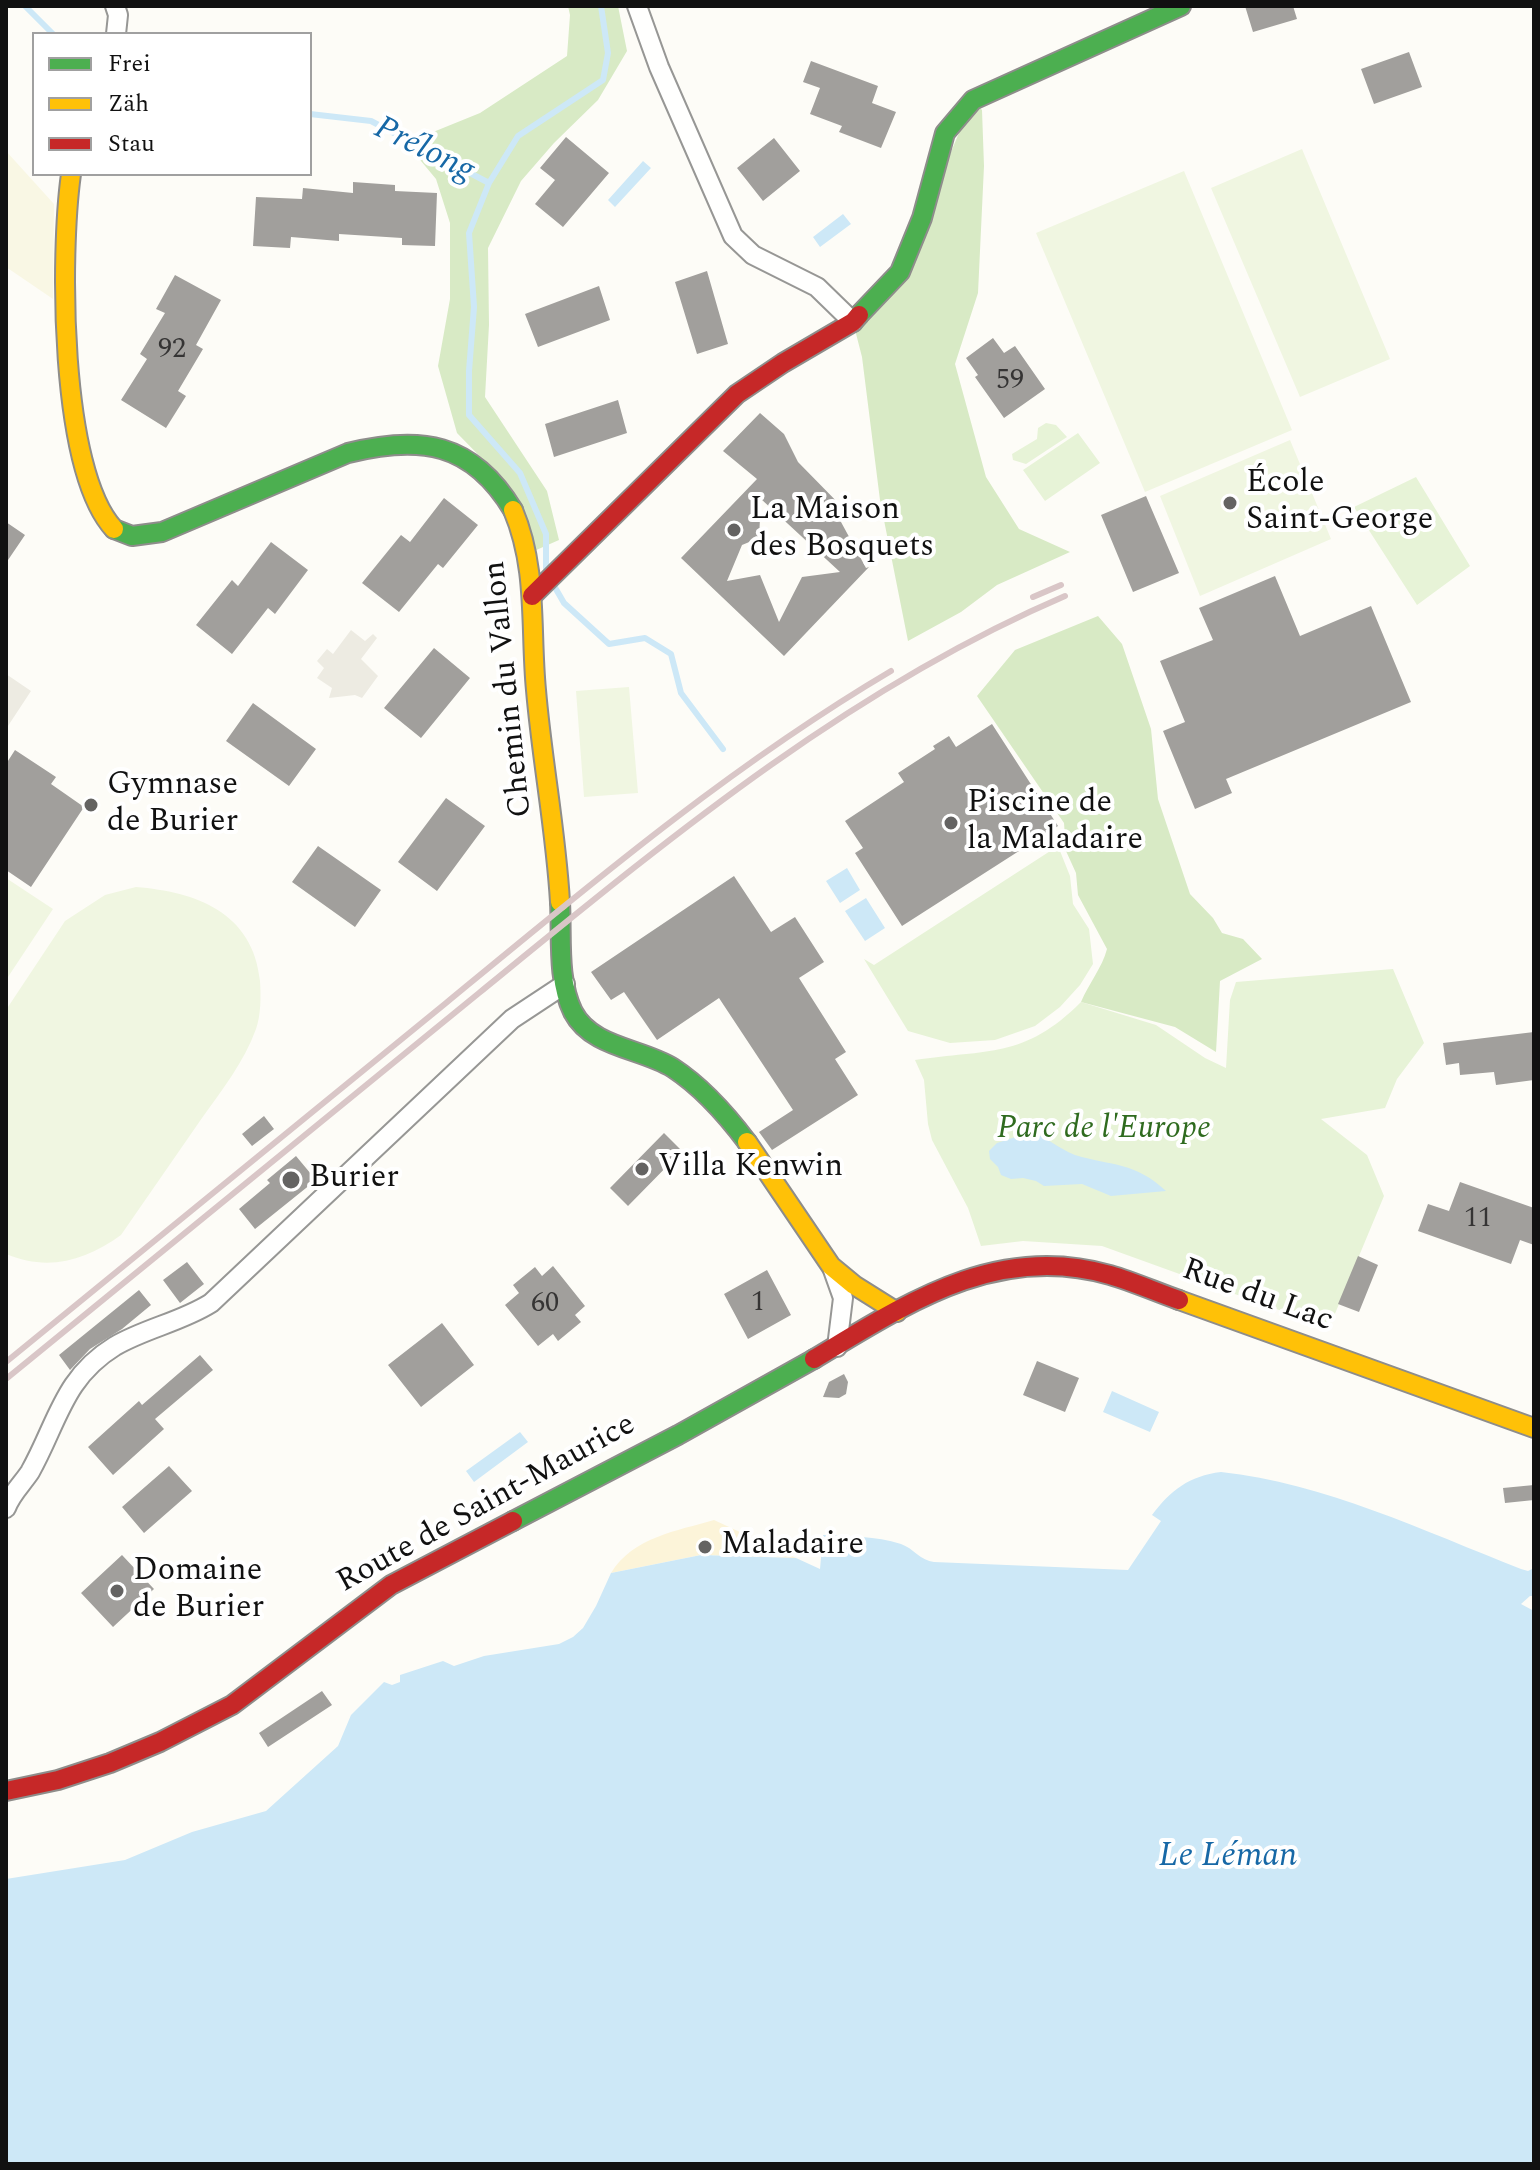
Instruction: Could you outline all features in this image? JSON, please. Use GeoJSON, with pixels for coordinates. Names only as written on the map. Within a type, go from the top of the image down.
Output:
{"type":"FeatureCollection","features":[{"type":"Feature","properties":{"kind":"street"},"geometry":{"type":"LineString","coordinates":[[115,6],[118,15],[116,32]]}},
{"type":"Feature","properties":{"kind":"street"},"geometry":{"type":"LineString","coordinates":[[637,6],[659,67],[733,236],[753,255],[817,287],[853,322]]}},
{"type":"Feature","properties":{"kind":"street"},"geometry":{"type":"LineString","coordinates":[[538,590],[737,394],[853,322],[900,272],[922,218],[945,133],[973,100],[1181,6]]}},
{"type":"Feature","properties":{"kind":"street","name":"Chemin du Vallon"},"geometry":{"type":"LineString","coordinates":[[71,176],[65,206],[62,259],[77,431],[93,499],[114,529],[127,536],[168,530],[252,495],[309,466],[391,441],[423,443],[448,449],[486,474],[510,504],[525,541],[538,590],[535,684],[555,834],[565,984],[573,1011],[588,1033],[651,1056],[690,1080],[711,1099],[777,1184],[832,1267],[897,1312]]}},
{"type":"Feature","properties":{"kind":"street"},"geometry":{"type":"LineString","coordinates":[[6,1508],[73,1385],[92,1363],[133,1337],[172,1323],[211,1303],[512,1019],[565,984]]}},
{"type":"Feature","properties":{"kind":"street","name":"Rue du Lac"},"geometry":{"type":"LineString","coordinates":[[954,1283],[1025,1266],[1081,1269],[1109,1275],[1534,1428]]}},
{"type":"Feature","properties":{"kind":"street","name":"Chemin du Vallon"},"geometry":{"type":"LineString","coordinates":[[832,1267],[843,1298],[837,1347]]}},
{"type":"Feature","properties":{"kind":"street","name":"Route de Saint-Maurice"},"geometry":{"type":"LineString","coordinates":[[6,1791],[68,1776],[129,1755],[185,1730],[242,1699],[362,1603],[391,1585],[954,1283]]}},
{"type":"Feature","properties":{"kind":"shaded area"},"geometry":{"type":"Polygon","coordinates":[[[6,151],[54,204],[53,299],[6,267],[6,151]]]}},
{"type":"Feature","properties":{"kind":"shaded area"},"geometry":{"type":"Polygon","coordinates":[[[351,630],[365,641],[373,634],[377,638],[361,659],[378,676],[362,698],[355,695],[329,698],[332,688],[317,678],[324,668],[317,661],[327,649],[333,654],[351,630]]]}},
{"type":"Feature","properties":{"kind":"shaded area"},"geometry":{"type":"Polygon","coordinates":[[[6,674],[31,691],[6,729],[6,674]]]}},
{"type":"Feature","properties":{"kind":"green space"},"geometry":{"type":"Polygon","coordinates":[[[568,6],[618,6],[627,51],[598,100],[521,181],[488,248],[489,325],[485,397],[547,491],[559,540],[534,551],[498,475],[457,433],[438,366],[450,299],[450,223],[436,179],[406,143],[480,113],[567,56],[568,6]]]}},
{"type":"Feature","properties":{"kind":"green space"},"geometry":{"type":"Polygon","coordinates":[[[973,100],[982,110],[984,166],[978,293],[955,364],[986,477],[1019,529],[1070,552],[997,585],[961,612],[908,641],[880,500],[862,357],[853,322],[900,272],[973,100]]]}},
{"type":"Feature","properties":{"kind":"green space"},"geometry":{"type":"Polygon","coordinates":[[[1302,149],[1390,359],[1300,397],[1211,188],[1302,149]]]}},
{"type":"Feature","properties":{"kind":"green space"},"geometry":{"type":"Polygon","coordinates":[[[1184,171],[1292,430],[1145,492],[1036,233],[1184,171]]]}},
{"type":"Feature","properties":{"kind":"green space"},"geometry":{"type":"Polygon","coordinates":[[[1046,423],[1056,425],[1067,437],[1026,464],[1013,460],[1012,454],[1037,439],[1038,428],[1046,423]]]}},
{"type":"Feature","properties":{"kind":"green space"},"geometry":{"type":"Polygon","coordinates":[[[1078,433],[1100,463],[1045,501],[1023,470],[1078,433]]]}},
{"type":"Feature","properties":{"kind":"green space"},"geometry":{"type":"Polygon","coordinates":[[[1290,440],[1331,539],[1200,596],[1160,496],[1290,440]]]}},
{"type":"Feature","properties":{"kind":"green space"},"geometry":{"type":"Polygon","coordinates":[[[1416,477],[1470,566],[1417,605],[1354,507],[1416,477]]]}},
{"type":"Feature","properties":{"kind":"green space"},"geometry":{"type":"Polygon","coordinates":[[[1098,616],[1122,644],[1151,729],[1158,799],[1190,894],[1213,918],[1222,933],[1243,939],[1262,959],[1220,981],[1216,1052],[1175,1027],[1081,1002],[1107,949],[1078,895],[1076,873],[1066,851],[1064,823],[977,696],[1015,650],[1098,616]]]}},
{"type":"Feature","properties":{"kind":"green space"},"geometry":{"type":"Polygon","coordinates":[[[629,687],[638,793],[584,797],[576,691],[629,687]]]}},
{"type":"Feature","properties":{"kind":"green space"},"geometry":{"type":"Polygon","coordinates":[[[1058,846],[1070,876],[1073,904],[1089,929],[1093,964],[1080,985],[1060,1007],[1035,1026],[995,1040],[950,1043],[908,1031],[864,959],[874,965],[1058,846]]]}},
{"type":"Feature","properties":{"kind":"green space"},"geometry":{"type":"Polygon","coordinates":[[[6,878],[53,909],[6,980],[6,878]]]}},
{"type":"Feature","properties":{"kind":"green space"},"geometry":{"type":"Polygon","coordinates":[[[136,887],[180,894],[200,901],[234,922],[255,957],[260,981],[260,1012],[256,1029],[232,1075],[121,1235],[95,1251],[66,1261],[37,1262],[6,1254],[6,1010],[65,921],[105,895],[136,887]]]}},
{"type":"Feature","properties":{"kind":"green space","name":"Parc de l'Europe"},"geometry":{"type":"Polygon","coordinates":[[[1393,969],[1424,1043],[1397,1079],[1385,1108],[1321,1119],[1367,1155],[1384,1196],[1329,1328],[1102,1246],[1023,1241],[981,1246],[968,1208],[932,1140],[924,1080],[915,1060],[985,1052],[1023,1042],[1041,1034],[1081,1002],[1156,1025],[1205,1058],[1226,1068],[1230,1000],[1236,982],[1393,969]]]}},
{"type":"Feature","properties":{"kind":"sand","name":"Maladaire"},"geometry":{"type":"Polygon","coordinates":[[[714,1520],[796,1558],[701,1555],[611,1573],[631,1551],[644,1543],[714,1520]]]}},
{"type":"Feature","properties":{"kind":"water"},"geometry":{"type":"Polygon","coordinates":[[[643,161],[651,168],[615,207],[608,200],[643,161]]]}},
{"type":"Feature","properties":{"kind":"water"},"geometry":{"type":"Polygon","coordinates":[[[843,214],[851,224],[820,247],[813,237],[843,214]]]}},
{"type":"Feature","properties":{"kind":"water"},"geometry":{"type":"Polygon","coordinates":[[[847,868],[860,890],[840,903],[826,881],[847,868]]]}},
{"type":"Feature","properties":{"kind":"water"},"geometry":{"type":"Polygon","coordinates":[[[866,898],[885,928],[865,941],[845,911],[866,898]]]}},
{"type":"Feature","properties":{"kind":"water"},"geometry":{"type":"Polygon","coordinates":[[[1031,1132],[1075,1155],[1133,1170],[1166,1191],[1111,1196],[1082,1184],[1044,1186],[1036,1181],[1001,1175],[990,1159],[989,1151],[997,1143],[1031,1132]]]}},
{"type":"Feature","properties":{"kind":"water"},"geometry":{"type":"Polygon","coordinates":[[[1112,1391],[1159,1412],[1150,1432],[1103,1412],[1112,1391]]]}},
{"type":"Feature","properties":{"kind":"water"},"geometry":{"type":"Polygon","coordinates":[[[520,1432],[528,1442],[474,1482],[466,1471],[520,1432]]]}},
{"type":"Feature","properties":{"kind":"water","name":"Le Léman"},"geometry":{"type":"Polygon","coordinates":[[[1221,1472],[1298,1486],[1373,1510],[1521,1569],[1528,1571],[1534,1568],[1534,1596],[1521,1604],[1534,1611],[1534,2164],[6,2164],[6,1879],[125,1860],[192,1832],[266,1811],[338,1746],[351,1715],[384,1682],[392,1685],[400,1682],[400,1675],[443,1661],[454,1666],[484,1656],[559,1644],[583,1628],[611,1573],[701,1555],[796,1558],[820,1569],[823,1535],[891,1541],[934,1562],[1128,1570],[1161,1521],[1152,1515],[1166,1498],[1190,1481],[1221,1472]]]}},
{"type":"Feature","properties":{"kind":"building"},"geometry":{"type":"Polygon","coordinates":[[[1245,6],[1293,6],[1297,19],[1253,32],[1245,6]]]}},
{"type":"Feature","properties":{"kind":"building"},"geometry":{"type":"Polygon","coordinates":[[[1409,52],[1422,87],[1374,104],[1361,69],[1409,52]]]}},
{"type":"Feature","properties":{"kind":"building"},"geometry":{"type":"Polygon","coordinates":[[[811,61],[878,86],[872,103],[896,112],[881,148],[839,132],[842,126],[810,114],[820,88],[803,82],[811,61]]]}},
{"type":"Feature","properties":{"kind":"building"},"geometry":{"type":"Polygon","coordinates":[[[566,137],[609,173],[563,227],[535,204],[555,180],[540,168],[566,137]]]}},
{"type":"Feature","properties":{"kind":"building"},"geometry":{"type":"Polygon","coordinates":[[[774,138],[800,171],[763,201],[737,168],[774,138]]]}},
{"type":"Feature","properties":{"kind":"building"},"geometry":{"type":"Polygon","coordinates":[[[353,182],[395,185],[395,191],[437,193],[435,246],[402,245],[402,238],[339,234],[339,241],[291,237],[290,248],[253,246],[256,197],[302,199],[303,188],[353,193],[353,182]]]}},
{"type":"Feature","properties":{"kind":"building"},"geometry":{"type":"Polygon","coordinates":[[[707,271],[728,344],[697,354],[675,282],[707,271]]]}},
{"type":"Feature","properties":{"kind":"building"},"geometry":{"type":"Polygon","coordinates":[[[175,275],[221,300],[196,345],[203,349],[178,391],[186,396],[166,428],[121,400],[147,359],[140,354],[165,313],[156,309],[175,275]]]}},
{"type":"Feature","properties":{"kind":"building"},"geometry":{"type":"Polygon","coordinates":[[[599,286],[610,320],[538,347],[525,314],[599,286]]]}},
{"type":"Feature","properties":{"kind":"building"},"geometry":{"type":"Polygon","coordinates":[[[993,338],[1004,353],[1015,346],[1045,389],[1004,418],[975,377],[978,375],[966,358],[993,338]]]}},
{"type":"Feature","properties":{"kind":"building"},"geometry":{"type":"Polygon","coordinates":[[[618,400],[627,433],[554,457],[545,424],[618,400]]]}},
{"type":"Feature","properties":{"kind":"building","name":"La Maison des Bosquets"},"geometry":{"type":"Polygon","coordinates":[[[760,413],[784,434],[798,462],[849,514],[841,522],[866,568],[869,567],[784,656],[681,558],[757,479],[723,451],[760,413]],[[761,499],[759,538],[742,545],[727,581],[760,575],[779,622],[802,577],[840,572],[761,499]]]}},
{"type":"Feature","properties":{"kind":"building"},"geometry":{"type":"Polygon","coordinates":[[[1146,496],[1179,573],[1133,592],[1101,515],[1146,496]]]}},
{"type":"Feature","properties":{"kind":"building"},"geometry":{"type":"Polygon","coordinates":[[[444,498],[478,525],[443,568],[438,564],[399,612],[362,583],[401,535],[410,542],[444,498]]]}},
{"type":"Feature","properties":{"kind":"building"},"geometry":{"type":"Polygon","coordinates":[[[6,522],[25,535],[6,563],[6,522]]]}},
{"type":"Feature","properties":{"kind":"building"},"geometry":{"type":"Polygon","coordinates":[[[271,542],[308,570],[275,614],[268,608],[232,654],[196,625],[232,580],[238,586],[271,542]]]}},
{"type":"Feature","properties":{"kind":"building"},"geometry":{"type":"Polygon","coordinates":[[[1275,576],[1300,636],[1371,606],[1411,702],[1226,779],[1232,793],[1195,809],[1163,731],[1185,722],[1160,661],[1213,640],[1199,608],[1275,576]]]}},
{"type":"Feature","properties":{"kind":"building"},"geometry":{"type":"Polygon","coordinates":[[[434,648],[470,678],[421,738],[384,708],[434,648]]]}},
{"type":"Feature","properties":{"kind":"building"},"geometry":{"type":"Polygon","coordinates":[[[253,703],[316,749],[289,786],[226,741],[253,703]]]}},
{"type":"Feature","properties":{"kind":"building","name":"Piscine de la Maladaire"},"geometry":{"type":"Polygon","coordinates":[[[992,724],[1058,826],[902,926],[855,853],[863,848],[845,821],[904,782],[898,773],[935,749],[933,746],[949,736],[956,747],[992,724]]]}},
{"type":"Feature","properties":{"kind":"building"},"geometry":{"type":"Polygon","coordinates":[[[15,750],[56,777],[51,784],[84,807],[31,887],[6,870],[6,764],[15,750]]]}},
{"type":"Feature","properties":{"kind":"building"},"geometry":{"type":"Polygon","coordinates":[[[446,798],[485,826],[437,891],[398,862],[446,798]]]}},
{"type":"Feature","properties":{"kind":"building"},"geometry":{"type":"Polygon","coordinates":[[[318,846],[381,890],[355,927],[292,882],[318,846]]]}},
{"type":"Feature","properties":{"kind":"building"},"geometry":{"type":"Polygon","coordinates":[[[734,876],[771,932],[795,917],[824,962],[799,978],[846,1052],[835,1059],[858,1095],[772,1150],[759,1132],[793,1110],[719,998],[657,1040],[624,992],[611,1000],[591,972],[734,876]]]}},
{"type":"Feature","properties":{"kind":"building"},"geometry":{"type":"Polygon","coordinates":[[[1534,1032],[1534,1080],[1496,1085],[1494,1072],[1460,1075],[1459,1063],[1446,1065],[1443,1043],[1534,1032]]]}},
{"type":"Feature","properties":{"kind":"building"},"geometry":{"type":"Polygon","coordinates":[[[264,1116],[274,1129],[252,1146],[242,1134],[264,1116]]]}},
{"type":"Feature","properties":{"kind":"building","name":"Villa Kenwin"},"geometry":{"type":"Polygon","coordinates":[[[664,1133],[682,1151],[628,1206],[610,1188],[664,1133]]]}},
{"type":"Feature","properties":{"kind":"building"},"geometry":{"type":"Polygon","coordinates":[[[296,1156],[316,1180],[255,1229],[239,1209],[296,1156]]]}},
{"type":"Feature","properties":{"kind":"building"},"geometry":{"type":"Polygon","coordinates":[[[1460,1182],[1534,1208],[1534,1245],[1520,1240],[1511,1264],[1418,1231],[1428,1204],[1449,1211],[1460,1182]]]}},
{"type":"Feature","properties":{"kind":"building"},"geometry":{"type":"Polygon","coordinates":[[[1358,1256],[1378,1265],[1359,1312],[1338,1304],[1358,1256]]]}},
{"type":"Feature","properties":{"kind":"building"},"geometry":{"type":"Polygon","coordinates":[[[187,1262],[204,1284],[180,1303],[163,1280],[187,1262]]]}},
{"type":"Feature","properties":{"kind":"building"},"geometry":{"type":"Polygon","coordinates":[[[553,1266],[585,1306],[575,1315],[581,1322],[558,1341],[553,1334],[538,1346],[505,1305],[519,1293],[513,1285],[535,1267],[542,1276],[553,1266]]]}},
{"type":"Feature","properties":{"kind":"building"},"geometry":{"type":"Polygon","coordinates":[[[767,1270],[791,1315],[748,1339],[724,1294],[767,1270]]]}},
{"type":"Feature","properties":{"kind":"building"},"geometry":{"type":"Polygon","coordinates":[[[139,1290],[151,1305],[122,1329],[90,1349],[70,1370],[59,1355],[139,1290]]]}},
{"type":"Feature","properties":{"kind":"building"},"geometry":{"type":"Polygon","coordinates":[[[442,1323],[474,1365],[421,1407],[388,1365],[442,1323]]]}},
{"type":"Feature","properties":{"kind":"building"},"geometry":{"type":"Polygon","coordinates":[[[200,1355],[213,1370],[155,1419],[164,1429],[113,1475],[88,1447],[139,1401],[142,1405],[200,1355]]]}},
{"type":"Feature","properties":{"kind":"building"},"geometry":{"type":"Polygon","coordinates":[[[1037,1361],[1079,1378],[1065,1412],[1023,1395],[1037,1361]]]}},
{"type":"Feature","properties":{"kind":"building"},"geometry":{"type":"Polygon","coordinates":[[[844,1374],[848,1382],[846,1394],[839,1398],[823,1397],[829,1382],[844,1374]]]}},
{"type":"Feature","properties":{"kind":"building"},"geometry":{"type":"Polygon","coordinates":[[[169,1466],[192,1491],[144,1533],[122,1507],[169,1466]]]}},
{"type":"Feature","properties":{"kind":"building"},"geometry":{"type":"Polygon","coordinates":[[[1534,1485],[1534,1500],[1505,1503],[1503,1488],[1534,1485]]]}},
{"type":"Feature","properties":{"kind":"building","name":"Domaine de Burier"},"geometry":{"type":"Polygon","coordinates":[[[122,1555],[154,1589],[113,1627],[81,1593],[122,1555]]]}},
{"type":"Feature","properties":{"kind":"building"},"geometry":{"type":"Polygon","coordinates":[[[322,1691],[332,1705],[268,1747],[259,1733],[322,1691]]]}},
{"type":"Feature","properties":{"kind":"waterway","name":"Prélong"},"geometry":{"type":"LineString","coordinates":[[25,6],[51,32]]}},
{"type":"Feature","properties":{"kind":"waterway"},"geometry":{"type":"LineString","coordinates":[[546,571],[546,534],[520,473],[469,415],[474,307],[469,233],[489,183],[518,136],[603,80],[608,53],[601,6]]}},
{"type":"Feature","properties":{"kind":"waterway","name":"Prélong"},"geometry":{"type":"LineString","coordinates":[[312,114],[371,121],[489,183]]}},
{"type":"Feature","properties":{"kind":"waterway"},"geometry":{"type":"LineString","coordinates":[[553,584],[564,603],[609,644],[645,638],[671,654],[681,693],[723,749]]}},
{"type":"Feature","properties":{"kind":"railway"},"geometry":{"type":"LineString","coordinates":[[1033,597],[1061,585]]}},
{"type":"Feature","properties":{"kind":"railway"},"geometry":{"type":"LineString","coordinates":[[6,1379],[688,826],[832,723],[907,677],[984,634],[1065,596]]}},
{"type":"Feature","properties":{"kind":"railway"},"geometry":{"type":"LineString","coordinates":[[6,1362],[662,828],[774,746],[891,671]]}},
{"type":"Feature","properties":{"kind":"traffic: fast"},"geometry":{"type":"LineString","coordinates":[[859,315],[900,272],[922,218],[945,133],[973,100],[1181,6]]}},
{"type":"Feature","properties":{"kind":"traffic: fast"},"geometry":{"type":"LineString","coordinates":[[114,529],[132,536],[162,532],[348,453],[398,445],[421,445],[462,457],[497,487],[513,510]]}},
{"type":"Feature","properties":{"kind":"traffic: fast"},"geometry":{"type":"LineString","coordinates":[[560,902],[564,986],[573,1012],[581,1024],[605,1040],[660,1061],[684,1075],[731,1121],[747,1142]]}},
{"type":"Feature","properties":{"kind":"traffic: fast"},"geometry":{"type":"LineString","coordinates":[[513,1521],[678,1435],[814,1359]]}},
{"type":"Feature","properties":{"kind":"traffic: slow"},"geometry":{"type":"LineString","coordinates":[[71,176],[65,305],[73,412],[83,460],[96,500],[114,529]]}},
{"type":"Feature","properties":{"kind":"traffic: slow"},"geometry":{"type":"LineString","coordinates":[[513,510],[530,577],[536,690],[560,902]]}},
{"type":"Feature","properties":{"kind":"traffic: slow"},"geometry":{"type":"LineString","coordinates":[[747,1142],[831,1266],[854,1285],[897,1312]]}},
{"type":"Feature","properties":{"kind":"traffic: slow"},"geometry":{"type":"LineString","coordinates":[[1179,1300],[1534,1428]]}},
{"type":"Feature","properties":{"kind":"traffic: jam"},"geometry":{"type":"LineString","coordinates":[[532,596],[737,394],[853,322],[859,315]]}},
{"type":"Feature","properties":{"kind":"traffic: jam"},"geometry":{"type":"LineString","coordinates":[[814,1359],[883,1318],[954,1284],[1029,1266],[1069,1267],[1110,1275],[1179,1300]]}},
{"type":"Feature","properties":{"kind":"traffic: jam"},"geometry":{"type":"LineString","coordinates":[[6,1791],[58,1780],[110,1763],[160,1742],[232,1705],[391,1585],[513,1521]]}},
{"type":"Feature","properties":{"kind":"place","name":"École Saint-George"},"geometry":{"type":"Point","coordinates":[1230,503]}},
{"type":"Feature","properties":{"kind":"place","name":"La Maison des Bosquets"},"geometry":{"type":"Point","coordinates":[734,530]}},
{"type":"Feature","properties":{"kind":"place","name":"Gymnase de Burier"},"geometry":{"type":"Point","coordinates":[91,805]}},
{"type":"Feature","properties":{"kind":"place","name":"Piscine de la Maladaire"},"geometry":{"type":"Point","coordinates":[951,823]}},
{"type":"Feature","properties":{"kind":"place","name":"Villa Kenwin"},"geometry":{"type":"Point","coordinates":[642,1169]}},
{"type":"Feature","properties":{"kind":"place","name":"Burier"},"geometry":{"type":"Point","coordinates":[291,1180]}},
{"type":"Feature","properties":{"kind":"place","name":"Maladaire"},"geometry":{"type":"Point","coordinates":[705,1547]}},
{"type":"Feature","properties":{"kind":"place","name":"Domaine de Burier"},"geometry":{"type":"Point","coordinates":[117,1591]}}]}
